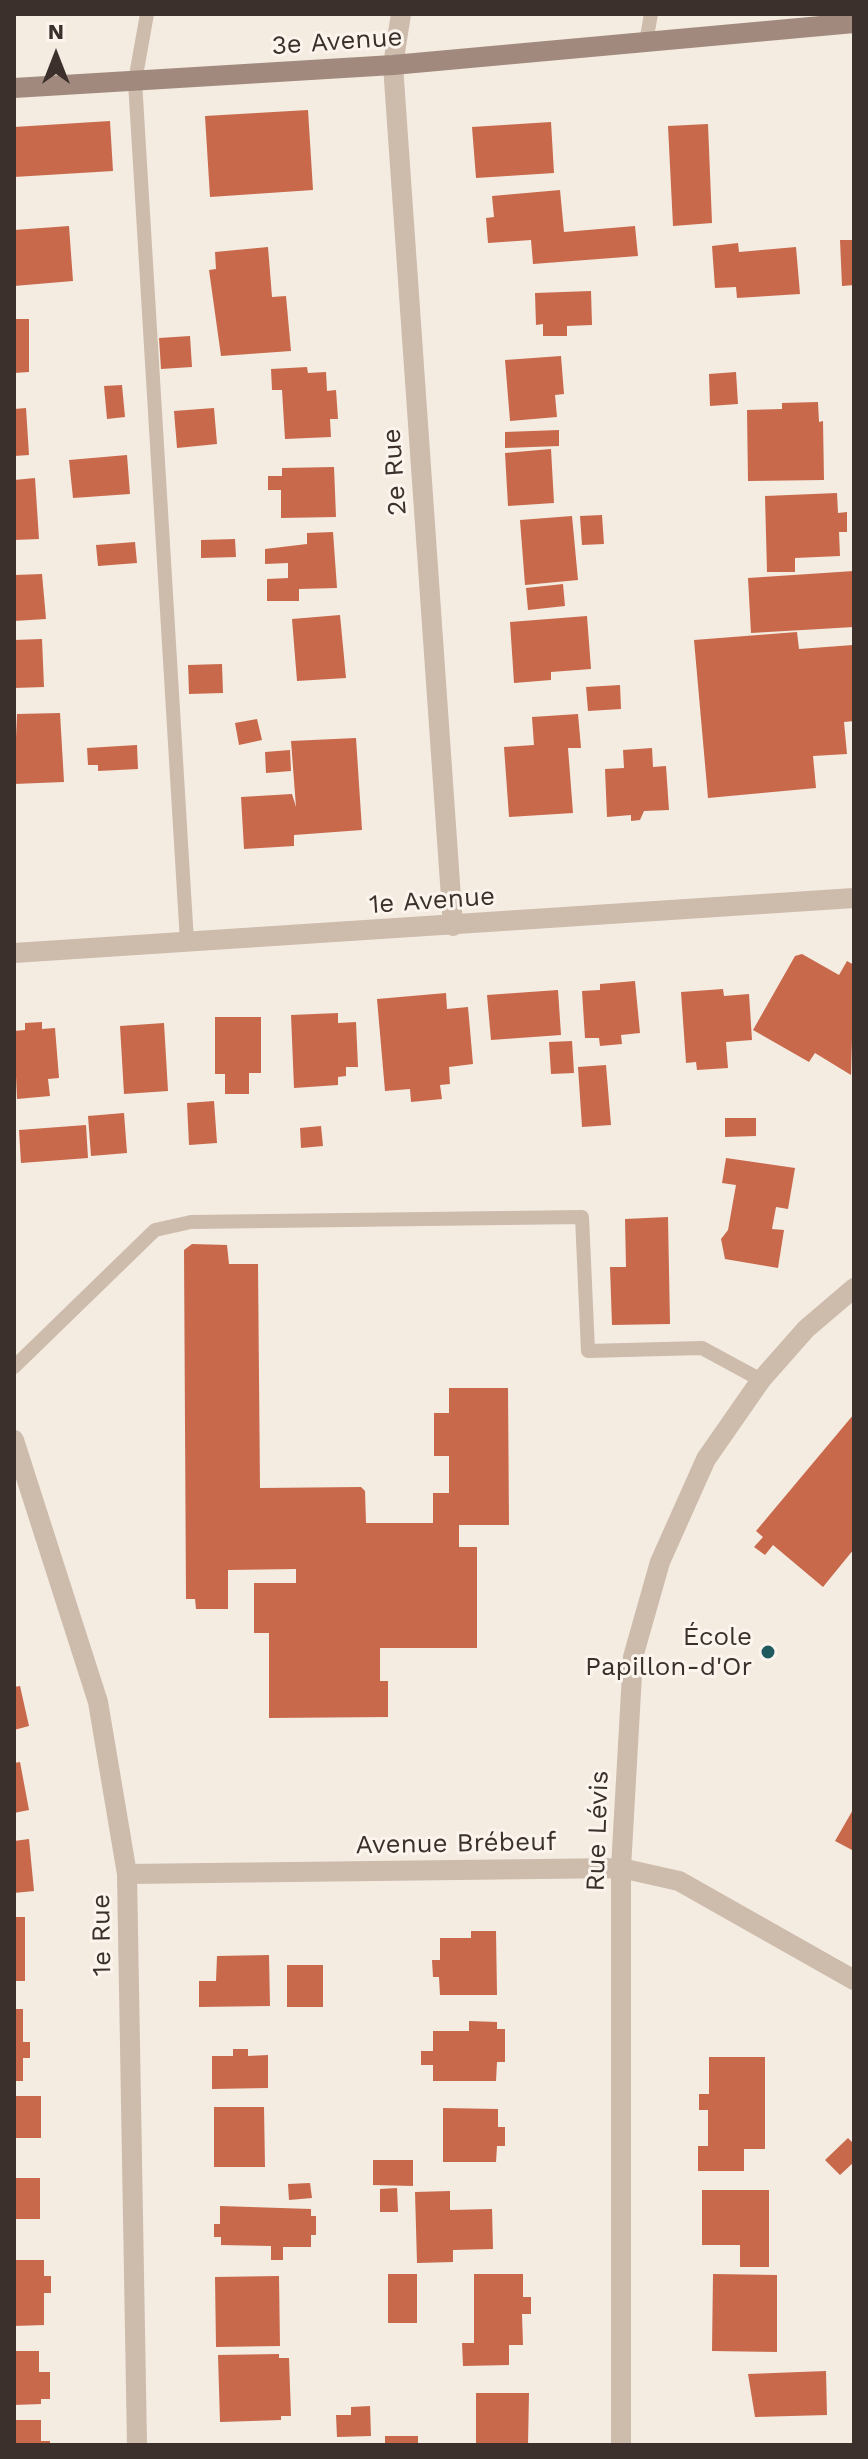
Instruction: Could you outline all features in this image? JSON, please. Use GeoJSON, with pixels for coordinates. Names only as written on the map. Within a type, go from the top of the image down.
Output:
{"type":"FeatureCollection","features":[{"type":"Feature","properties":{"kind":"main road","name":"3e Avenue"},"geometry":{"type":"LineString","coordinates":[[14,88],[393,65],[854,23]]}},
{"type":"Feature","properties":{"kind":"street","name":"2e Rue"},"geometry":{"type":"LineString","coordinates":[[401,14],[393,65],[453,926]]}},
{"type":"Feature","properties":{"kind":"street","name":"1e Avenue"},"geometry":{"type":"LineString","coordinates":[[14,953],[854,898]]}},
{"type":"Feature","properties":{"kind":"street","name":"Rue Lévis"},"geometry":{"type":"LineString","coordinates":[[621,2445],[621,1868],[633,1657],[656,1576],[706,1459],[761,1380],[806,1329],[854,1288]]}},
{"type":"Feature","properties":{"kind":"street","name":"1e Rue"},"geometry":{"type":"LineString","coordinates":[[14,1440],[98,1702],[127,1874],[137,2445]]}},
{"type":"Feature","properties":{"kind":"street","name":"Avenue Brébeuf"},"geometry":{"type":"LineString","coordinates":[[127,1874],[621,1868],[679,1881],[854,1980]]}},
{"type":"Feature","properties":{"kind":"lane"},"geometry":{"type":"LineString","coordinates":[[147,14],[135,81],[187,942]]}},
{"type":"Feature","properties":{"kind":"lane"},"geometry":{"type":"LineString","coordinates":[[646,42],[651,14]]}},
{"type":"Feature","properties":{"kind":"lane"},"geometry":{"type":"LineString","coordinates":[[14,1367],[155,1230],[191,1222],[582,1217],[588,1351],[702,1348],[761,1380]]}},
{"type":"Feature","properties":{"kind":"building"},"geometry":{"type":"Polygon","coordinates":[[[308,110],[313,190],[210,197],[205,116],[308,110]]]}},
{"type":"Feature","properties":{"kind":"building"},"geometry":{"type":"Polygon","coordinates":[[[110,121],[113,171],[14,177],[14,127],[110,121]]]}},
{"type":"Feature","properties":{"kind":"building"},"geometry":{"type":"Polygon","coordinates":[[[551,122],[554,173],[476,178],[472,127],[551,122]]]}},
{"type":"Feature","properties":{"kind":"building"},"geometry":{"type":"Polygon","coordinates":[[[708,124],[712,223],[673,226],[668,126],[708,124]]]}},
{"type":"Feature","properties":{"kind":"building"},"geometry":{"type":"Polygon","coordinates":[[[560,190],[564,232],[635,226],[638,256],[533,264],[531,240],[488,243],[486,218],[494,217],[492,196],[560,190]]]}},
{"type":"Feature","properties":{"kind":"building"},"geometry":{"type":"Polygon","coordinates":[[[69,226],[73,281],[14,286],[14,230],[69,226]]]}},
{"type":"Feature","properties":{"kind":"building"},"geometry":{"type":"Polygon","coordinates":[[[840,240],[854,240],[854,285],[842,286],[840,240]]]}},
{"type":"Feature","properties":{"kind":"building"},"geometry":{"type":"Polygon","coordinates":[[[738,243],[739,252],[796,247],[800,294],[737,298],[736,287],[715,288],[712,246],[738,243]]]}},
{"type":"Feature","properties":{"kind":"building"},"geometry":{"type":"Polygon","coordinates":[[[268,247],[272,297],[286,296],[291,351],[221,356],[209,270],[216,269],[215,252],[268,247]]]}},
{"type":"Feature","properties":{"kind":"building"},"geometry":{"type":"Polygon","coordinates":[[[591,291],[592,325],[567,326],[567,336],[543,336],[543,324],[536,325],[535,293],[591,291]]]}},
{"type":"Feature","properties":{"kind":"building"},"geometry":{"type":"Polygon","coordinates":[[[14,319],[29,319],[29,372],[14,373],[14,319]]]}},
{"type":"Feature","properties":{"kind":"building"},"geometry":{"type":"Polygon","coordinates":[[[190,336],[192,367],[161,369],[159,338],[190,336]]]}},
{"type":"Feature","properties":{"kind":"building"},"geometry":{"type":"Polygon","coordinates":[[[561,356],[564,394],[555,395],[557,417],[510,421],[505,360],[561,356]]]}},
{"type":"Feature","properties":{"kind":"building"},"geometry":{"type":"Polygon","coordinates":[[[307,367],[308,373],[326,372],[327,391],[336,390],[338,419],[330,419],[331,437],[285,439],[282,390],[272,390],[271,369],[307,367]]]}},
{"type":"Feature","properties":{"kind":"building"},"geometry":{"type":"Polygon","coordinates":[[[736,372],[738,404],[710,406],[709,374],[736,372]]]}},
{"type":"Feature","properties":{"kind":"building"},"geometry":{"type":"Polygon","coordinates":[[[122,385],[125,417],[107,419],[104,386],[122,385]]]}},
{"type":"Feature","properties":{"kind":"building"},"geometry":{"type":"Polygon","coordinates":[[[818,402],[819,422],[823,421],[824,480],[748,481],[747,410],[782,409],[782,403],[818,402]]]}},
{"type":"Feature","properties":{"kind":"building"},"geometry":{"type":"Polygon","coordinates":[[[26,408],[29,455],[14,456],[14,409],[26,408]]]}},
{"type":"Feature","properties":{"kind":"building"},"geometry":{"type":"Polygon","coordinates":[[[214,408],[217,444],[177,448],[174,411],[214,408]]]}},
{"type":"Feature","properties":{"kind":"building"},"geometry":{"type":"Polygon","coordinates":[[[559,430],[559,446],[505,448],[505,432],[559,430]]]}},
{"type":"Feature","properties":{"kind":"building"},"geometry":{"type":"Polygon","coordinates":[[[551,449],[554,503],[508,506],[505,453],[551,449]]]}},
{"type":"Feature","properties":{"kind":"building"},"geometry":{"type":"Polygon","coordinates":[[[127,455],[130,494],[73,498],[69,460],[127,455]]]}},
{"type":"Feature","properties":{"kind":"building"},"geometry":{"type":"Polygon","coordinates":[[[334,467],[336,517],[281,518],[281,490],[268,490],[268,476],[282,476],[282,468],[334,467]]]}},
{"type":"Feature","properties":{"kind":"building"},"geometry":{"type":"Polygon","coordinates":[[[35,478],[39,539],[14,540],[14,480],[35,478]]]}},
{"type":"Feature","properties":{"kind":"building"},"geometry":{"type":"Polygon","coordinates":[[[837,493],[838,513],[847,512],[847,532],[839,532],[840,556],[795,558],[795,572],[767,572],[765,496],[837,493]]]}},
{"type":"Feature","properties":{"kind":"building"},"geometry":{"type":"Polygon","coordinates":[[[602,515],[604,544],[582,545],[580,516],[602,515]]]}},
{"type":"Feature","properties":{"kind":"building"},"geometry":{"type":"Polygon","coordinates":[[[572,516],[578,580],[525,585],[520,520],[572,516]]]}},
{"type":"Feature","properties":{"kind":"building"},"geometry":{"type":"Polygon","coordinates":[[[333,532],[337,588],[299,589],[299,601],[267,601],[267,579],[288,578],[288,563],[265,564],[265,549],[307,544],[307,533],[333,532]]]}},
{"type":"Feature","properties":{"kind":"building"},"geometry":{"type":"Polygon","coordinates":[[[235,539],[236,557],[201,558],[201,540],[235,539]]]}},
{"type":"Feature","properties":{"kind":"building"},"geometry":{"type":"Polygon","coordinates":[[[135,542],[137,563],[98,566],[96,545],[135,542]]]}},
{"type":"Feature","properties":{"kind":"building"},"geometry":{"type":"Polygon","coordinates":[[[854,571],[854,627],[751,633],[748,578],[854,571]]]}},
{"type":"Feature","properties":{"kind":"building"},"geometry":{"type":"Polygon","coordinates":[[[42,574],[46,619],[14,621],[14,575],[42,574]]]}},
{"type":"Feature","properties":{"kind":"building"},"geometry":{"type":"Polygon","coordinates":[[[563,584],[565,606],[528,610],[526,588],[563,584]]]}},
{"type":"Feature","properties":{"kind":"building"},"geometry":{"type":"Polygon","coordinates":[[[340,615],[346,678],[297,681],[292,619],[340,615]]]}},
{"type":"Feature","properties":{"kind":"building"},"geometry":{"type":"Polygon","coordinates":[[[587,616],[591,669],[551,672],[551,680],[514,683],[510,622],[587,616]]]}},
{"type":"Feature","properties":{"kind":"building"},"geometry":{"type":"Polygon","coordinates":[[[797,632],[799,649],[853,645],[854,721],[844,722],[847,754],[813,756],[816,788],[708,798],[694,640],[797,632]]]}},
{"type":"Feature","properties":{"kind":"building"},"geometry":{"type":"Polygon","coordinates":[[[42,639],[44,687],[14,688],[14,640],[42,639]]]}},
{"type":"Feature","properties":{"kind":"building"},"geometry":{"type":"Polygon","coordinates":[[[222,664],[223,693],[189,694],[188,665],[222,664]]]}},
{"type":"Feature","properties":{"kind":"building"},"geometry":{"type":"Polygon","coordinates":[[[620,685],[621,709],[588,711],[586,687],[620,685]]]}},
{"type":"Feature","properties":{"kind":"building"},"geometry":{"type":"Polygon","coordinates":[[[60,713],[64,782],[14,784],[17,714],[60,713]]]}},
{"type":"Feature","properties":{"kind":"building"},"geometry":{"type":"Polygon","coordinates":[[[578,714],[581,748],[568,748],[573,813],[509,817],[504,747],[534,745],[532,717],[578,714]]]}},
{"type":"Feature","properties":{"kind":"building"},"geometry":{"type":"Polygon","coordinates":[[[257,719],[262,740],[239,745],[235,723],[257,719]]]}},
{"type":"Feature","properties":{"kind":"building"},"geometry":{"type":"Polygon","coordinates":[[[356,738],[362,830],[294,835],[294,846],[244,849],[241,797],[292,794],[296,807],[291,741],[356,738]]]}},
{"type":"Feature","properties":{"kind":"building"},"geometry":{"type":"Polygon","coordinates":[[[137,745],[138,769],[98,771],[98,765],[88,765],[87,748],[137,745]]]}},
{"type":"Feature","properties":{"kind":"building"},"geometry":{"type":"Polygon","coordinates":[[[652,748],[653,767],[666,766],[669,810],[644,811],[640,820],[631,821],[631,815],[607,817],[605,769],[624,768],[623,750],[652,748]]]}},
{"type":"Feature","properties":{"kind":"building"},"geometry":{"type":"Polygon","coordinates":[[[290,750],[291,771],[266,773],[265,752],[290,750]]]}},
{"type":"Feature","properties":{"kind":"building"},"geometry":{"type":"Polygon","coordinates":[[[802,954],[839,975],[847,961],[854,965],[851,1075],[815,1053],[809,1062],[753,1030],[795,956],[802,954]]]}},
{"type":"Feature","properties":{"kind":"building"},"geometry":{"type":"Polygon","coordinates":[[[635,981],[640,1033],[621,1035],[622,1044],[600,1046],[599,1038],[585,1038],[582,991],[600,990],[600,984],[635,981]]]}},
{"type":"Feature","properties":{"kind":"building"},"geometry":{"type":"Polygon","coordinates":[[[723,989],[724,996],[749,994],[752,1040],[726,1042],[728,1068],[697,1070],[696,1062],[686,1063],[681,992],[723,989]]]}},
{"type":"Feature","properties":{"kind":"building"},"geometry":{"type":"Polygon","coordinates":[[[558,990],[561,1035],[491,1040],[487,995],[558,990]]]}},
{"type":"Feature","properties":{"kind":"building"},"geometry":{"type":"Polygon","coordinates":[[[446,993],[447,1009],[468,1007],[473,1064],[449,1067],[450,1084],[440,1085],[442,1099],[411,1102],[410,1089],[385,1091],[377,999],[446,993]]]}},
{"type":"Feature","properties":{"kind":"building"},"geometry":{"type":"Polygon","coordinates":[[[338,1013],[338,1023],[356,1022],[358,1067],[346,1067],[346,1076],[338,1077],[338,1085],[294,1088],[291,1015],[338,1013]]]}},
{"type":"Feature","properties":{"kind":"building"},"geometry":{"type":"Polygon","coordinates":[[[215,1017],[261,1017],[261,1073],[249,1073],[249,1094],[225,1094],[225,1074],[215,1074],[215,1017]]]}},
{"type":"Feature","properties":{"kind":"building"},"geometry":{"type":"Polygon","coordinates":[[[42,1022],[42,1029],[55,1028],[59,1078],[48,1079],[50,1096],[17,1099],[14,1031],[25,1030],[25,1023],[42,1022]]]}},
{"type":"Feature","properties":{"kind":"building"},"geometry":{"type":"Polygon","coordinates":[[[164,1023],[168,1091],[124,1094],[120,1026],[164,1023]]]}},
{"type":"Feature","properties":{"kind":"building"},"geometry":{"type":"Polygon","coordinates":[[[572,1041],[574,1073],[551,1074],[549,1042],[572,1041]]]}},
{"type":"Feature","properties":{"kind":"building"},"geometry":{"type":"Polygon","coordinates":[[[606,1065],[611,1125],[582,1127],[578,1067],[606,1065]]]}},
{"type":"Feature","properties":{"kind":"building"},"geometry":{"type":"Polygon","coordinates":[[[214,1101],[217,1143],[189,1145],[187,1103],[214,1101]]]}},
{"type":"Feature","properties":{"kind":"building"},"geometry":{"type":"Polygon","coordinates":[[[124,1113],[127,1153],[91,1156],[88,1116],[124,1113]]]}},
{"type":"Feature","properties":{"kind":"building"},"geometry":{"type":"Polygon","coordinates":[[[725,1118],[756,1118],[756,1136],[725,1137],[725,1118]]]}},
{"type":"Feature","properties":{"kind":"building"},"geometry":{"type":"Polygon","coordinates":[[[86,1125],[88,1158],[21,1163],[19,1130],[86,1125]]]}},
{"type":"Feature","properties":{"kind":"building"},"geometry":{"type":"Polygon","coordinates":[[[321,1126],[323,1146],[301,1148],[300,1128],[321,1126]]]}},
{"type":"Feature","properties":{"kind":"building"},"geometry":{"type":"Polygon","coordinates":[[[726,1158],[795,1168],[788,1209],[776,1207],[772,1229],[784,1230],[778,1268],[725,1259],[721,1239],[728,1230],[736,1185],[722,1183],[726,1158]]]}},
{"type":"Feature","properties":{"kind":"building"},"geometry":{"type":"Polygon","coordinates":[[[668,1217],[670,1324],[612,1325],[610,1267],[626,1267],[625,1219],[668,1217]]]}},
{"type":"Feature","properties":{"kind":"building"},"geometry":{"type":"Polygon","coordinates":[[[192,1244],[227,1245],[229,1264],[258,1264],[260,1488],[361,1487],[365,1491],[366,1523],[433,1523],[433,1493],[449,1493],[449,1456],[434,1456],[434,1413],[449,1413],[449,1388],[508,1388],[509,1525],[459,1525],[459,1547],[477,1547],[477,1648],[380,1648],[380,1681],[388,1681],[388,1717],[269,1718],[269,1633],[254,1633],[254,1583],[296,1583],[296,1569],[228,1570],[228,1609],[196,1609],[195,1599],[186,1599],[184,1250],[192,1244]]]}},
{"type":"Feature","properties":{"kind":"building"},"geometry":{"type":"Polygon","coordinates":[[[854,1414],[854,1549],[823,1587],[773,1545],[765,1555],[754,1547],[763,1537],[756,1531],[854,1414]]]}},
{"type":"Feature","properties":{"kind":"building"},"geometry":{"type":"Polygon","coordinates":[[[20,1686],[29,1726],[14,1730],[14,1687],[20,1686]]]}},
{"type":"Feature","properties":{"kind":"building"},"geometry":{"type":"Polygon","coordinates":[[[20,1762],[29,1810],[14,1813],[14,1763],[20,1762]]]}},
{"type":"Feature","properties":{"kind":"building"},"geometry":{"type":"Polygon","coordinates":[[[854,1808],[854,1851],[835,1841],[854,1808]]]}},
{"type":"Feature","properties":{"kind":"building"},"geometry":{"type":"Polygon","coordinates":[[[29,1839],[34,1891],[14,1893],[14,1841],[29,1839]]]}},
{"type":"Feature","properties":{"kind":"building"},"geometry":{"type":"Polygon","coordinates":[[[14,1917],[25,1917],[25,1981],[14,1981],[14,1917]]]}},
{"type":"Feature","properties":{"kind":"building"},"geometry":{"type":"Polygon","coordinates":[[[471,1931],[496,1931],[497,1995],[440,1995],[439,1977],[433,1977],[432,1960],[440,1960],[440,1938],[471,1938],[471,1931]]]}},
{"type":"Feature","properties":{"kind":"building"},"geometry":{"type":"Polygon","coordinates":[[[269,1955],[270,2006],[199,2007],[199,1981],[216,1981],[217,1956],[269,1955]]]}},
{"type":"Feature","properties":{"kind":"building"},"geometry":{"type":"Polygon","coordinates":[[[287,1965],[323,1965],[323,2007],[287,2007],[287,1965]]]}},
{"type":"Feature","properties":{"kind":"building"},"geometry":{"type":"Polygon","coordinates":[[[14,2009],[23,2009],[23,2042],[30,2042],[30,2058],[23,2058],[23,2081],[14,2081],[14,2009]]]}},
{"type":"Feature","properties":{"kind":"building"},"geometry":{"type":"Polygon","coordinates":[[[469,2021],[497,2022],[497,2029],[505,2029],[505,2062],[497,2062],[496,2081],[433,2081],[433,2065],[421,2065],[421,2051],[433,2051],[433,2031],[469,2031],[469,2021]]]}},
{"type":"Feature","properties":{"kind":"building"},"geometry":{"type":"Polygon","coordinates":[[[233,2049],[248,2049],[248,2056],[268,2055],[268,2088],[212,2089],[212,2056],[233,2056],[233,2049]]]}},
{"type":"Feature","properties":{"kind":"building"},"geometry":{"type":"Polygon","coordinates":[[[709,2057],[765,2057],[765,2149],[744,2149],[744,2171],[698,2171],[698,2146],[708,2146],[708,2110],[699,2110],[699,2094],[709,2094],[709,2057]]]}},
{"type":"Feature","properties":{"kind":"building"},"geometry":{"type":"Polygon","coordinates":[[[14,2096],[41,2096],[41,2138],[14,2138],[14,2096]]]}},
{"type":"Feature","properties":{"kind":"building"},"geometry":{"type":"Polygon","coordinates":[[[214,2107],[264,2107],[265,2167],[214,2167],[214,2107]]]}},
{"type":"Feature","properties":{"kind":"building"},"geometry":{"type":"Polygon","coordinates":[[[443,2108],[498,2109],[498,2127],[505,2127],[505,2146],[497,2146],[496,2162],[443,2162],[443,2108]]]}},
{"type":"Feature","properties":{"kind":"building"},"geometry":{"type":"Polygon","coordinates":[[[848,2138],[854,2144],[854,2162],[840,2175],[825,2160],[848,2138]]]}},
{"type":"Feature","properties":{"kind":"building"},"geometry":{"type":"Polygon","coordinates":[[[373,2160],[413,2160],[413,2186],[373,2185],[373,2160]]]}},
{"type":"Feature","properties":{"kind":"building"},"geometry":{"type":"Polygon","coordinates":[[[14,2178],[40,2178],[40,2219],[14,2219],[14,2178]]]}},
{"type":"Feature","properties":{"kind":"building"},"geometry":{"type":"Polygon","coordinates":[[[310,2183],[312,2198],[289,2200],[288,2184],[310,2183]]]}},
{"type":"Feature","properties":{"kind":"building"},"geometry":{"type":"Polygon","coordinates":[[[397,2188],[398,2212],[380,2212],[380,2189],[397,2188]]]}},
{"type":"Feature","properties":{"kind":"building"},"geometry":{"type":"Polygon","coordinates":[[[702,2190],[769,2190],[769,2267],[740,2267],[740,2245],[702,2245],[702,2190]]]}},
{"type":"Feature","properties":{"kind":"building"},"geometry":{"type":"Polygon","coordinates":[[[450,2191],[450,2210],[492,2209],[493,2249],[453,2250],[453,2262],[417,2263],[415,2192],[450,2191]]]}},
{"type":"Feature","properties":{"kind":"building"},"geometry":{"type":"Polygon","coordinates":[[[220,2206],[311,2209],[311,2216],[316,2216],[316,2235],[311,2235],[311,2247],[283,2247],[283,2260],[271,2260],[271,2246],[221,2245],[221,2237],[214,2237],[214,2224],[220,2224],[220,2206]]]}},
{"type":"Feature","properties":{"kind":"building"},"geometry":{"type":"Polygon","coordinates":[[[14,2260],[44,2260],[44,2276],[51,2276],[51,2293],[44,2293],[44,2325],[14,2326],[14,2260]]]}},
{"type":"Feature","properties":{"kind":"building"},"geometry":{"type":"Polygon","coordinates":[[[388,2274],[417,2274],[417,2323],[388,2323],[388,2274]]]}},
{"type":"Feature","properties":{"kind":"building"},"geometry":{"type":"Polygon","coordinates":[[[474,2274],[523,2274],[523,2297],[531,2297],[531,2314],[522,2314],[523,2345],[509,2345],[509,2365],[463,2366],[462,2343],[474,2343],[474,2274]]]}},
{"type":"Feature","properties":{"kind":"building"},"geometry":{"type":"Polygon","coordinates":[[[713,2274],[777,2275],[777,2352],[712,2351],[713,2274]]]}},
{"type":"Feature","properties":{"kind":"building"},"geometry":{"type":"Polygon","coordinates":[[[279,2276],[280,2346],[216,2347],[215,2277],[279,2276]]]}},
{"type":"Feature","properties":{"kind":"building"},"geometry":{"type":"Polygon","coordinates":[[[14,2351],[39,2351],[39,2372],[50,2372],[50,2399],[41,2399],[41,2404],[14,2405],[14,2351]]]}},
{"type":"Feature","properties":{"kind":"building"},"geometry":{"type":"Polygon","coordinates":[[[279,2354],[279,2358],[289,2358],[291,2416],[281,2416],[281,2420],[220,2422],[218,2355],[279,2354]]]}},
{"type":"Feature","properties":{"kind":"building"},"geometry":{"type":"Polygon","coordinates":[[[826,2371],[827,2415],[755,2417],[748,2374],[826,2371]]]}},
{"type":"Feature","properties":{"kind":"building"},"geometry":{"type":"Polygon","coordinates":[[[476,2393],[529,2393],[528,2445],[476,2445],[476,2393]]]}},
{"type":"Feature","properties":{"kind":"building"},"geometry":{"type":"Polygon","coordinates":[[[370,2406],[371,2436],[337,2437],[336,2415],[351,2415],[351,2407],[370,2406]]]}},
{"type":"Feature","properties":{"kind":"building"},"geometry":{"type":"Polygon","coordinates":[[[14,2420],[41,2420],[41,2441],[50,2441],[50,2445],[14,2445],[14,2420]]]}},
{"type":"Feature","properties":{"kind":"building"},"geometry":{"type":"Polygon","coordinates":[[[385,2436],[418,2436],[418,2445],[385,2445],[385,2436]]]}},
{"type":"Feature","properties":{"kind":"place","name":"École Papillon-d'Or"},"geometry":{"type":"Point","coordinates":[768,1652]}}]}
